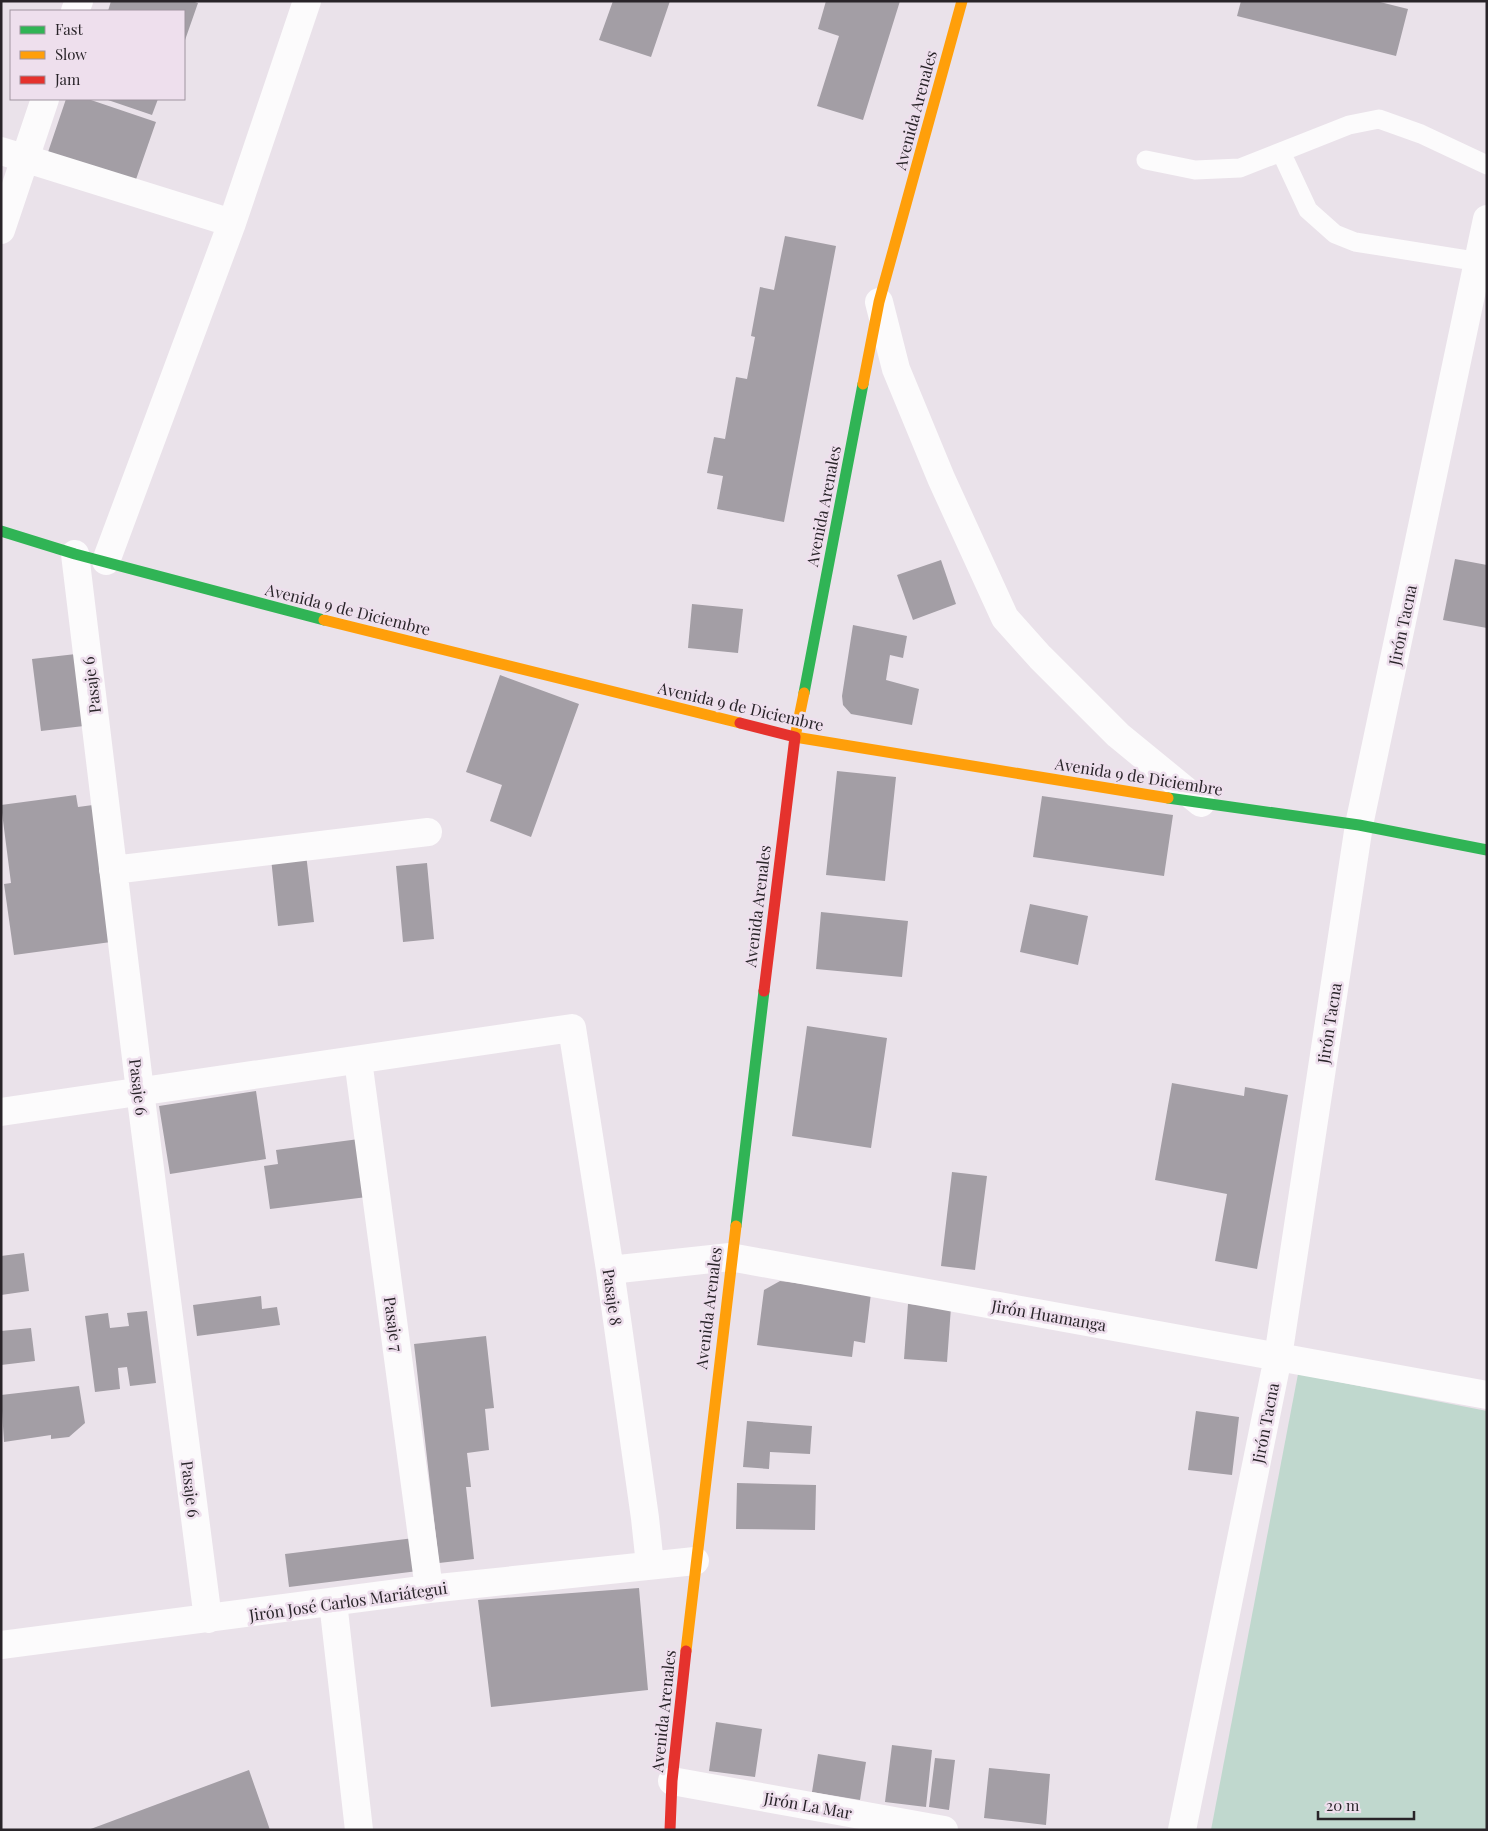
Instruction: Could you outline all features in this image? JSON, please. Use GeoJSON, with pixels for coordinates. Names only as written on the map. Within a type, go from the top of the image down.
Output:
{"type":"FeatureCollection","features":[{"type":"Feature","properties":{"kind":"main road","name":"Avenida Arenales"},"geometry":{"type":"LineString","coordinates":[[670,1830],[672,1781],[695,1561],[730,1257],[795,737],[879,302],[962,1]]}},
{"type":"Feature","properties":{"kind":"main road","name":"Avenida 9 de Diciembre"},"geometry":{"type":"LineString","coordinates":[[1,531],[75,554],[264,605],[795,737],[1201,803],[1359,825],[1487,850]]}},
{"type":"Feature","properties":{"kind":"street"},"geometry":{"type":"LineString","coordinates":[[106,561],[232,223],[307,1]]}},
{"type":"Feature","properties":{"kind":"street"},"geometry":{"type":"LineString","coordinates":[[1,230],[13,155],[44,100]]}},
{"type":"Feature","properties":{"kind":"street"},"geometry":{"type":"LineString","coordinates":[[13,155],[232,223]]}},
{"type":"Feature","properties":{"kind":"street","name":"Jirón Tacna"},"geometry":{"type":"LineString","coordinates":[[1182,1830],[1278,1357],[1359,825],[1480,262],[1487,219]]}},
{"type":"Feature","properties":{"kind":"street"},"geometry":{"type":"LineString","coordinates":[[879,302],[896,369],[945,487],[1005,618],[1040,657],[1118,735],[1201,803]]}},
{"type":"Feature","properties":{"kind":"street","name":"Pasaje 6"},"geometry":{"type":"LineString","coordinates":[[75,554],[140,1091],[208,1619]]}},
{"type":"Feature","properties":{"kind":"street"},"geometry":{"type":"LineString","coordinates":[[113,870],[428,832]]}},
{"type":"Feature","properties":{"kind":"street","name":"Pasaje 8"},"geometry":{"type":"LineString","coordinates":[[358,1060],[572,1028],[610,1270],[650,1566]]}},
{"type":"Feature","properties":{"kind":"street"},"geometry":{"type":"LineString","coordinates":[[1,1112],[358,1060]]}},
{"type":"Feature","properties":{"kind":"street","name":"Pasaje 7"},"geometry":{"type":"LineString","coordinates":[[358,1060],[429,1589]]}},
{"type":"Feature","properties":{"kind":"street","name":"Jirón Huamanga"},"geometry":{"type":"LineString","coordinates":[[610,1270],[730,1257],[1487,1396]]}},
{"type":"Feature","properties":{"kind":"street","name":"Jirón José Carlos Mariátegui"},"geometry":{"type":"LineString","coordinates":[[1,1645],[429,1589],[695,1561]]}},
{"type":"Feature","properties":{"kind":"street"},"geometry":{"type":"LineString","coordinates":[[333,1602],[359,1830]]}},
{"type":"Feature","properties":{"kind":"street","name":"Jirón La Mar"},"geometry":{"type":"LineString","coordinates":[[672,1781],[944,1830]]}},
{"type":"Feature","properties":{"kind":"lane"},"geometry":{"type":"LineString","coordinates":[[1146,160],[1195,170],[1240,168],[1349,125],[1379,119],[1421,134],[1487,165]]}},
{"type":"Feature","properties":{"kind":"lane"},"geometry":{"type":"LineString","coordinates":[[1281,152],[1308,210],[1335,234],[1355,242],[1480,262]]}},
{"type":"Feature","properties":{"kind":"green space"},"geometry":{"type":"Polygon","coordinates":[[[1298,1374],[1487,1411],[1487,1830],[1211,1830],[1298,1374]]]}},
{"type":"Feature","properties":{"kind":"building"},"geometry":{"type":"Polygon","coordinates":[[[111,1],[192,1],[198,3],[185,40],[185,10],[108,10],[111,1]]]}},
{"type":"Feature","properties":{"kind":"building"},"geometry":{"type":"Polygon","coordinates":[[[613,1],[670,1],[651,57],[599,40],[613,1]]]}},
{"type":"Feature","properties":{"kind":"building"},"geometry":{"type":"Polygon","coordinates":[[[826,1],[900,1],[863,120],[817,106],[839,36],[818,29],[826,1]]]}},
{"type":"Feature","properties":{"kind":"building"},"geometry":{"type":"Polygon","coordinates":[[[1241,1],[1376,1],[1408,9],[1396,56],[1237,16],[1241,1]]]}},
{"type":"Feature","properties":{"kind":"building"},"geometry":{"type":"Polygon","coordinates":[[[66,100],[91,100],[156,122],[133,188],[46,158],[66,100]]]}},
{"type":"Feature","properties":{"kind":"building"},"geometry":{"type":"Polygon","coordinates":[[[108,100],[158,100],[152,115],[108,100]]]}},
{"type":"Feature","properties":{"kind":"building"},"geometry":{"type":"Polygon","coordinates":[[[785,236],[836,246],[784,522],[717,509],[723,476],[707,473],[714,437],[725,439],[736,377],[747,379],[755,337],[751,336],[760,287],[774,290],[785,236]]]}},
{"type":"Feature","properties":{"kind":"building"},"geometry":{"type":"Polygon","coordinates":[[[1455,559],[1487,565],[1487,628],[1443,620],[1455,559]]]}},
{"type":"Feature","properties":{"kind":"building"},"geometry":{"type":"Polygon","coordinates":[[[941,560],[956,604],[913,620],[897,575],[941,560]]]}},
{"type":"Feature","properties":{"kind":"building"},"geometry":{"type":"Polygon","coordinates":[[[692,604],[743,609],[738,653],[688,648],[692,604]]]}},
{"type":"Feature","properties":{"kind":"building"},"geometry":{"type":"Polygon","coordinates":[[[853,625],[907,636],[903,658],[890,655],[886,680],[919,689],[912,725],[851,714],[843,705],[842,696],[853,625]]]}},
{"type":"Feature","properties":{"kind":"building"},"geometry":{"type":"Polygon","coordinates":[[[76,654],[84,726],[41,731],[32,659],[76,654]]]}},
{"type":"Feature","properties":{"kind":"building"},"geometry":{"type":"Polygon","coordinates":[[[500,675],[579,704],[531,837],[490,821],[502,785],[466,772],[500,675]]]}},
{"type":"Feature","properties":{"kind":"building"},"geometry":{"type":"Polygon","coordinates":[[[837,771],[896,777],[885,881],[826,875],[837,771]]]}},
{"type":"Feature","properties":{"kind":"building"},"geometry":{"type":"Polygon","coordinates":[[[76,795],[78,807],[93,805],[111,942],[14,955],[4,884],[11,883],[1,805],[76,795]]]}},
{"type":"Feature","properties":{"kind":"building"},"geometry":{"type":"Polygon","coordinates":[[[1042,796],[1173,815],[1164,876],[1033,857],[1042,796]]]}},
{"type":"Feature","properties":{"kind":"building"},"geometry":{"type":"Polygon","coordinates":[[[306,854],[314,922],[278,926],[271,858],[306,854]]]}},
{"type":"Feature","properties":{"kind":"building"},"geometry":{"type":"Polygon","coordinates":[[[427,863],[434,939],[403,942],[396,866],[427,863]]]}},
{"type":"Feature","properties":{"kind":"building"},"geometry":{"type":"Polygon","coordinates":[[[1030,904],[1088,916],[1078,965],[1020,952],[1030,904]]]}},
{"type":"Feature","properties":{"kind":"building"},"geometry":{"type":"Polygon","coordinates":[[[821,912],[908,921],[902,977],[816,969],[821,912]]]}},
{"type":"Feature","properties":{"kind":"building"},"geometry":{"type":"Polygon","coordinates":[[[807,1026],[887,1038],[871,1148],[792,1136],[807,1026]]]}},
{"type":"Feature","properties":{"kind":"building"},"geometry":{"type":"Polygon","coordinates":[[[1172,1083],[1244,1096],[1245,1087],[1288,1095],[1257,1269],[1215,1261],[1227,1194],[1155,1180],[1172,1083]]]}},
{"type":"Feature","properties":{"kind":"building"},"geometry":{"type":"Polygon","coordinates":[[[256,1091],[266,1159],[170,1174],[159,1106],[256,1091]]]}},
{"type":"Feature","properties":{"kind":"building"},"geometry":{"type":"Polygon","coordinates":[[[359,1139],[367,1197],[270,1209],[264,1166],[278,1164],[276,1150],[359,1139]]]}},
{"type":"Feature","properties":{"kind":"building"},"geometry":{"type":"Polygon","coordinates":[[[952,1172],[987,1176],[975,1270],[941,1266],[952,1172]]]}},
{"type":"Feature","properties":{"kind":"building"},"geometry":{"type":"Polygon","coordinates":[[[24,1253],[29,1291],[1,1295],[1,1256],[24,1253]]]}},
{"type":"Feature","properties":{"kind":"building"},"geometry":{"type":"Polygon","coordinates":[[[780,1281],[871,1293],[865,1343],[854,1341],[852,1357],[757,1345],[764,1290],[780,1281]]]}},
{"type":"Feature","properties":{"kind":"building"},"geometry":{"type":"Polygon","coordinates":[[[261,1296],[262,1309],[277,1307],[280,1325],[197,1336],[193,1305],[261,1296]]]}},
{"type":"Feature","properties":{"kind":"building"},"geometry":{"type":"Polygon","coordinates":[[[908,1304],[951,1307],[947,1362],[904,1359],[908,1304]]]}},
{"type":"Feature","properties":{"kind":"building"},"geometry":{"type":"Polygon","coordinates":[[[147,1311],[156,1383],[130,1386],[127,1367],[118,1368],[120,1389],[95,1392],[85,1316],[108,1313],[110,1328],[129,1326],[127,1313],[147,1311]]]}},
{"type":"Feature","properties":{"kind":"building"},"geometry":{"type":"Polygon","coordinates":[[[31,1328],[35,1361],[1,1365],[1,1331],[31,1328]]]}},
{"type":"Feature","properties":{"kind":"building"},"geometry":{"type":"Polygon","coordinates":[[[486,1336],[494,1408],[485,1409],[489,1450],[467,1453],[471,1487],[466,1487],[474,1559],[439,1563],[414,1344],[486,1336]]]}},
{"type":"Feature","properties":{"kind":"building"},"geometry":{"type":"Polygon","coordinates":[[[79,1386],[85,1423],[69,1437],[51,1439],[51,1435],[4,1442],[1,1395],[79,1386]]]}},
{"type":"Feature","properties":{"kind":"building"},"geometry":{"type":"Polygon","coordinates":[[[1196,1411],[1239,1417],[1232,1475],[1188,1470],[1196,1411]]]}},
{"type":"Feature","properties":{"kind":"building"},"geometry":{"type":"Polygon","coordinates":[[[747,1421],[812,1426],[810,1454],[770,1452],[769,1469],[743,1467],[747,1421]]]}},
{"type":"Feature","properties":{"kind":"building"},"geometry":{"type":"Polygon","coordinates":[[[737,1483],[816,1485],[815,1530],[736,1529],[737,1483]]]}},
{"type":"Feature","properties":{"kind":"building"},"geometry":{"type":"Polygon","coordinates":[[[414,1538],[418,1571],[289,1587],[285,1554],[414,1538]]]}},
{"type":"Feature","properties":{"kind":"building"},"geometry":{"type":"Polygon","coordinates":[[[639,1588],[648,1690],[491,1707],[478,1600],[639,1588]]]}},
{"type":"Feature","properties":{"kind":"building"},"geometry":{"type":"Polygon","coordinates":[[[716,1722],[762,1729],[755,1777],[709,1771],[716,1722]]]}},
{"type":"Feature","properties":{"kind":"building"},"geometry":{"type":"Polygon","coordinates":[[[892,1745],[932,1750],[926,1807],[885,1802],[892,1745]]]}},
{"type":"Feature","properties":{"kind":"building"},"geometry":{"type":"Polygon","coordinates":[[[818,1754],[866,1762],[860,1800],[812,1792],[818,1754]]]}},
{"type":"Feature","properties":{"kind":"building"},"geometry":{"type":"Polygon","coordinates":[[[935,1758],[955,1760],[949,1810],[929,1807],[935,1758]]]}},
{"type":"Feature","properties":{"kind":"building"},"geometry":{"type":"Polygon","coordinates":[[[989,1768],[1050,1774],[1046,1825],[984,1818],[989,1768]]]}},
{"type":"Feature","properties":{"kind":"building"},"geometry":{"type":"Polygon","coordinates":[[[249,1770],[270,1830],[88,1830],[249,1770]]]}},
{"type":"Feature","properties":{"kind":"traffic: fast"},"geometry":{"type":"LineString","coordinates":[[804,693],[863,384]]}},
{"type":"Feature","properties":{"kind":"traffic: fast"},"geometry":{"type":"LineString","coordinates":[[1,531],[75,554],[324,620]]}},
{"type":"Feature","properties":{"kind":"traffic: fast"},"geometry":{"type":"LineString","coordinates":[[1168,798],[1359,825],[1487,850]]}},
{"type":"Feature","properties":{"kind":"traffic: fast"},"geometry":{"type":"LineString","coordinates":[[736,1226],[764,991]]}},
{"type":"Feature","properties":{"kind":"traffic: slow"},"geometry":{"type":"LineString","coordinates":[[863,384],[879,302],[962,1]]}},
{"type":"Feature","properties":{"kind":"traffic: slow"},"geometry":{"type":"LineString","coordinates":[[324,620],[740,723]]}},
{"type":"Feature","properties":{"kind":"traffic: slow"},"geometry":{"type":"LineString","coordinates":[[804,693],[795,737],[1168,798]]}},
{"type":"Feature","properties":{"kind":"traffic: slow"},"geometry":{"type":"LineString","coordinates":[[686,1651],[736,1226]]}},
{"type":"Feature","properties":{"kind":"traffic: jam"},"geometry":{"type":"LineString","coordinates":[[740,723],[795,737],[764,991]]}},
{"type":"Feature","properties":{"kind":"traffic: jam"},"geometry":{"type":"LineString","coordinates":[[670,1830],[672,1781],[686,1651]]}}]}
